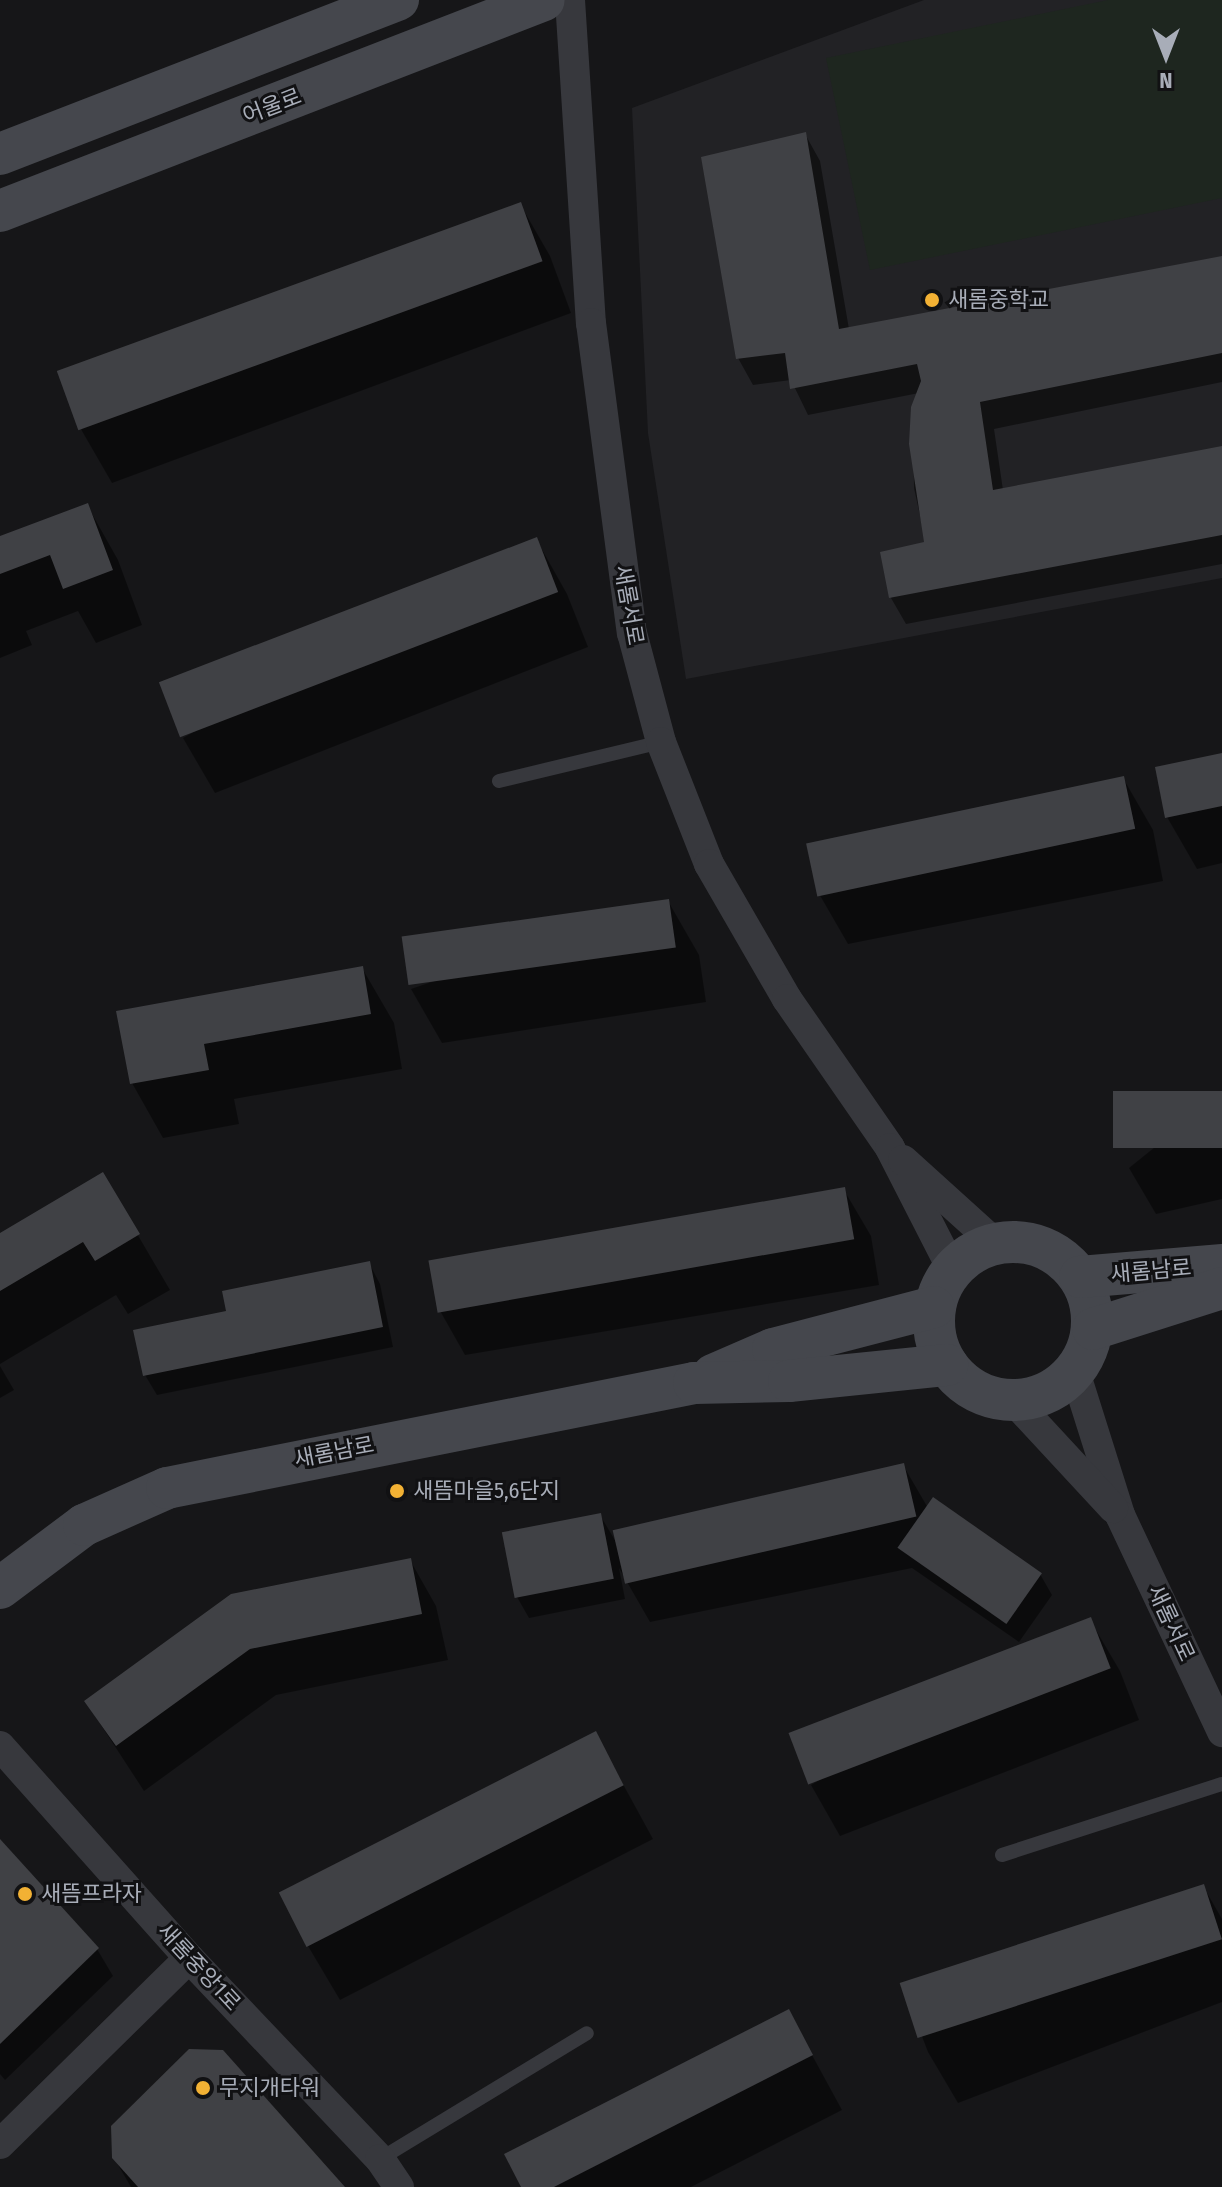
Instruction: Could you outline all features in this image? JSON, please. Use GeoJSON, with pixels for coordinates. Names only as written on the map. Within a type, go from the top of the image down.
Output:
{"type":"FeatureCollection","features":[{"type":"Feature","properties":{"kind":"street"},"geometry":{"type":"LineString","coordinates":[[0,154],[398,0]]}},
{"type":"Feature","properties":{"kind":"street","name":"어울로"},"geometry":{"type":"LineString","coordinates":[[0,211],[544,0]]}},
{"type":"Feature","properties":{"kind":"street","name":"새롬서로"},"geometry":{"type":"LineString","coordinates":[[570,0],[591,323],[632,633],[661,742],[709,864],[787,999],[890,1148]]}},
{"type":"Feature","properties":{"kind":"street"},"geometry":{"type":"LineString","coordinates":[[890,1148],[995,1243]]}},
{"type":"Feature","properties":{"kind":"street"},"geometry":{"type":"LineString","coordinates":[[890,1148],[952,1269]]}},
{"type":"Feature","properties":{"kind":"street"},"geometry":{"type":"LineString","coordinates":[[995,1243],[1043,1246],[1080,1277],[1091,1302],[1093,1329],[1075,1372],[1058,1387],[1014,1401],[988,1397],[965,1384],[947,1365],[937,1347],[934,1307],[952,1269],[995,1243]]}},
{"type":"Feature","properties":{"kind":"street","name":"새롬남로"},"geometry":{"type":"LineString","coordinates":[[1080,1277],[1222,1265]]}},
{"type":"Feature","properties":{"kind":"street","name":"새롬남로"},"geometry":{"type":"LineString","coordinates":[[1093,1329],[1222,1288]]}},
{"type":"Feature","properties":{"kind":"street","name":"새롬남로"},"geometry":{"type":"LineString","coordinates":[[694,1383],[773,1349],[934,1307]]}},
{"type":"Feature","properties":{"kind":"street","name":"새롬남로"},"geometry":{"type":"LineString","coordinates":[[0,1588],[84,1525],[167,1488],[694,1383],[789,1381],[947,1365]]}},
{"type":"Feature","properties":{"kind":"street"},"geometry":{"type":"LineString","coordinates":[[1075,1372],[1120,1515]]}},
{"type":"Feature","properties":{"kind":"street"},"geometry":{"type":"LineString","coordinates":[[1014,1401],[1120,1515]]}},
{"type":"Feature","properties":{"kind":"street","name":"새롬서로"},"geometry":{"type":"LineString","coordinates":[[1120,1515],[1222,1732]]}},
{"type":"Feature","properties":{"kind":"street","name":"새롬중앙1로"},"geometry":{"type":"LineString","coordinates":[[0,1746],[189,1958],[380,2159],[399,2187]]}},
{"type":"Feature","properties":{"kind":"street"},"geometry":{"type":"LineString","coordinates":[[0,2144],[189,1958]]}},
{"type":"Feature","properties":{"kind":"lane"},"geometry":{"type":"LineString","coordinates":[[499,781],[661,742]]}},
{"type":"Feature","properties":{"kind":"lane"},"geometry":{"type":"LineString","coordinates":[[1002,1855],[1222,1784]]}},
{"type":"Feature","properties":{"kind":"lane"},"geometry":{"type":"LineString","coordinates":[[380,2159],[587,2033]]}},
{"type":"Feature","properties":{"kind":"shaded area","name":"새롬중학교"},"geometry":{"type":"Polygon","coordinates":[[[924,0],[1222,0],[1222,578],[686,679],[648,433],[632,108],[924,0]]]}},
{"type":"Feature","properties":{"kind":"shaded area"},"geometry":{"type":"Polygon","coordinates":[[[1108,0],[1222,0],[1222,198],[870,270],[826,58],[1108,0]]]}},
{"type":"Feature","properties":{"kind":"building"},"geometry":{"type":"Polygon","coordinates":[[[806,132],[839,329],[1222,256],[1222,353],[980,402],[993,490],[1222,446],[1222,535],[889,598],[880,552],[924,542],[909,444],[911,407],[921,381],[917,364],[790,389],[785,353],[736,359],[701,157],[806,132]]]}},
{"type":"Feature","properties":{"kind":"building"},"geometry":{"type":"Polygon","coordinates":[[[521,202],[543,261],[78,430],[57,371],[521,202]]]}},
{"type":"Feature","properties":{"kind":"building"},"geometry":{"type":"Polygon","coordinates":[[[88,503],[113,570],[63,589],[50,555],[0,574],[0,536],[88,503]]]}},
{"type":"Feature","properties":{"kind":"building"},"geometry":{"type":"Polygon","coordinates":[[[537,537],[558,592],[180,737],[159,682],[537,537]]]}},
{"type":"Feature","properties":{"kind":"building"},"geometry":{"type":"Polygon","coordinates":[[[1222,753],[1222,806],[1165,818],[1155,767],[1222,753]]]}},
{"type":"Feature","properties":{"kind":"building"},"geometry":{"type":"Polygon","coordinates":[[[1124,776],[1135,829],[817,896],[806,844],[1124,776]]]}},
{"type":"Feature","properties":{"kind":"building"},"geometry":{"type":"Polygon","coordinates":[[[669,899],[676,948],[408,985],[402,937],[669,899]]]}},
{"type":"Feature","properties":{"kind":"building"},"geometry":{"type":"Polygon","coordinates":[[[363,966],[371,1014],[204,1044],[209,1070],[130,1084],[116,1011],[363,966]]]}},
{"type":"Feature","properties":{"kind":"building"},"geometry":{"type":"Polygon","coordinates":[[[1113,1091],[1222,1091],[1222,1148],[1113,1148],[1113,1091]]]}},
{"type":"Feature","properties":{"kind":"building"},"geometry":{"type":"Polygon","coordinates":[[[103,1172],[140,1234],[95,1261],[83,1242],[0,1291],[0,1233],[103,1172]]]}},
{"type":"Feature","properties":{"kind":"building"},"geometry":{"type":"Polygon","coordinates":[[[845,1187],[854,1239],[438,1313],[428,1260],[845,1187]]]}},
{"type":"Feature","properties":{"kind":"building"},"geometry":{"type":"Polygon","coordinates":[[[370,1261],[383,1327],[143,1376],[133,1330],[226,1311],[222,1291],[370,1261]]]}},
{"type":"Feature","properties":{"kind":"building"},"geometry":{"type":"Polygon","coordinates":[[[904,1463],[916,1517],[625,1584],[613,1530],[904,1463]]]}},
{"type":"Feature","properties":{"kind":"building"},"geometry":{"type":"Polygon","coordinates":[[[933,1497],[1042,1573],[1006,1624],[897,1548],[933,1497]]]}},
{"type":"Feature","properties":{"kind":"building"},"geometry":{"type":"Polygon","coordinates":[[[601,1513],[614,1579],[515,1598],[502,1532],[601,1513]]]}},
{"type":"Feature","properties":{"kind":"building"},"geometry":{"type":"Polygon","coordinates":[[[411,1558],[422,1614],[250,1649],[116,1746],[84,1701],[231,1594],[411,1558]]]}},
{"type":"Feature","properties":{"kind":"building"},"geometry":{"type":"Polygon","coordinates":[[[1091,1617],[1111,1668],[808,1784],[789,1733],[1091,1617]]]}},
{"type":"Feature","properties":{"kind":"building"},"geometry":{"type":"Polygon","coordinates":[[[596,1731],[624,1785],[306,1947],[279,1893],[596,1731]]]}},
{"type":"Feature","properties":{"kind":"building","name":"새뜸프라자"},"geometry":{"type":"Polygon","coordinates":[[[0,1839],[99,1948],[0,2044],[0,1839]]]}},
{"type":"Feature","properties":{"kind":"building"},"geometry":{"type":"Polygon","coordinates":[[[1204,1884],[1222,1939],[918,2038],[900,1983],[1204,1884]]]}},
{"type":"Feature","properties":{"kind":"building"},"geometry":{"type":"Polygon","coordinates":[[[789,2009],[813,2055],[554,2187],[521,2187],[504,2154],[789,2009]]]}},
{"type":"Feature","properties":{"kind":"building","name":"무지개타워"},"geometry":{"type":"Polygon","coordinates":[[[189,2049],[223,2050],[345,2187],[138,2187],[112,2158],[111,2126],[189,2049]]]}},
{"type":"Feature","properties":{"kind":"place","name":"새롬중학교"},"geometry":{"type":"Point","coordinates":[932,300]}},
{"type":"Feature","properties":{"kind":"place","name":"새뜸마을5,6단지"},"geometry":{"type":"Point","coordinates":[397,1491]}},
{"type":"Feature","properties":{"kind":"place","name":"새뜸프라자"},"geometry":{"type":"Point","coordinates":[25,1894]}},
{"type":"Feature","properties":{"kind":"place","name":"무지개타워"},"geometry":{"type":"Point","coordinates":[203,2088]}}]}
